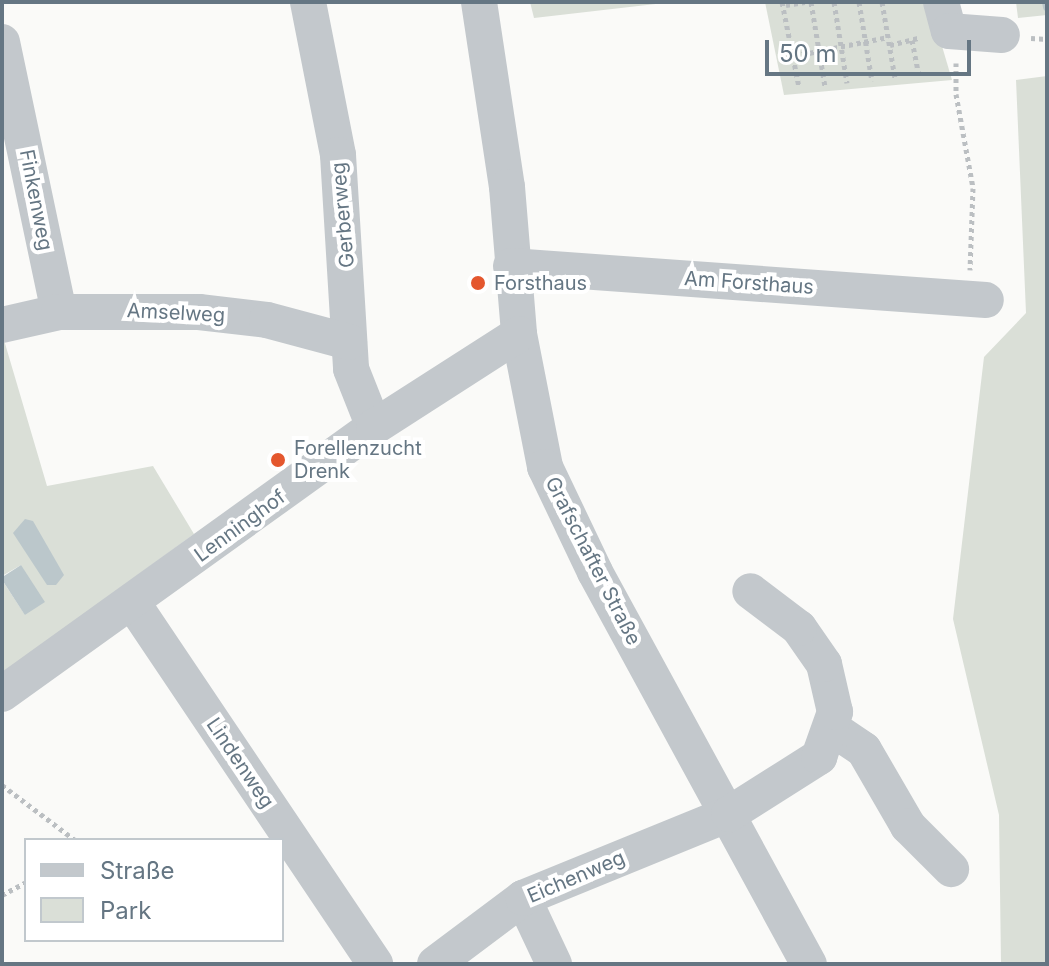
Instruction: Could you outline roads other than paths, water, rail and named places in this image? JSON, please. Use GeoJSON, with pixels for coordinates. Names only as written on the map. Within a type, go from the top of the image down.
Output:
{"type":"FeatureCollection","features":[{"type":"Feature","properties":{"kind":"street","name":"Gerberweg"},"geometry":{"type":"LineString","coordinates":[[308,2],[338,155],[354,381],[374,427]]}},
{"type":"Feature","properties":{"kind":"street","name":"Grafschafter Straße"},"geometry":{"type":"LineString","coordinates":[[479,2],[507,187],[511,266],[536,437],[558,498],[809,964]]}},
{"type":"Feature","properties":{"kind":"street"},"geometry":{"type":"LineString","coordinates":[[945,16],[1002,35]]}},
{"type":"Feature","properties":{"kind":"street","name":"Finkenweg"},"geometry":{"type":"LineString","coordinates":[[2,42],[59,312]]}},
{"type":"Feature","properties":{"kind":"street","name":"Am Forsthaus"},"geometry":{"type":"LineString","coordinates":[[511,266],[977,300]]}},
{"type":"Feature","properties":{"kind":"street","name":"Amselweg"},"geometry":{"type":"LineString","coordinates":[[2,325],[59,312],[237,316],[349,342]]}},
{"type":"Feature","properties":{"kind":"street","name":"Lenninghof"},"geometry":{"type":"LineString","coordinates":[[2,694],[374,427],[519,334]]}},
{"type":"Feature","properties":{"kind":"street"},"geometry":{"type":"LineString","coordinates":[[729,814],[807,768],[819,757],[833,729],[831,681],[812,643],[750,591]]}},
{"type":"Feature","properties":{"kind":"street","name":"Lindenweg"},"geometry":{"type":"LineString","coordinates":[[132,602],[375,964]]}},
{"type":"Feature","properties":{"kind":"street"},"geometry":{"type":"LineString","coordinates":[[833,729],[864,750],[908,826],[951,869]]}},
{"type":"Feature","properties":{"kind":"street","name":"Eichenweg"},"geometry":{"type":"LineString","coordinates":[[435,964],[523,898],[729,814]]}},
{"type":"Feature","properties":{"kind":"street"},"geometry":{"type":"LineString","coordinates":[[523,898],[554,964]]}},
{"type":"Feature","properties":{"kind":"waterway"},"geometry":{"type":"LineString","coordinates":[[1046,2],[1047,7]]}},
{"type":"Feature","properties":{"kind":"place","name":"Forsthaus"},"geometry":{"type":"Point","coordinates":[478,283]}},
{"type":"Feature","properties":{"kind":"place","name":"Forellenzucht Drenk"},"geometry":{"type":"Point","coordinates":[278,460]}}]}
